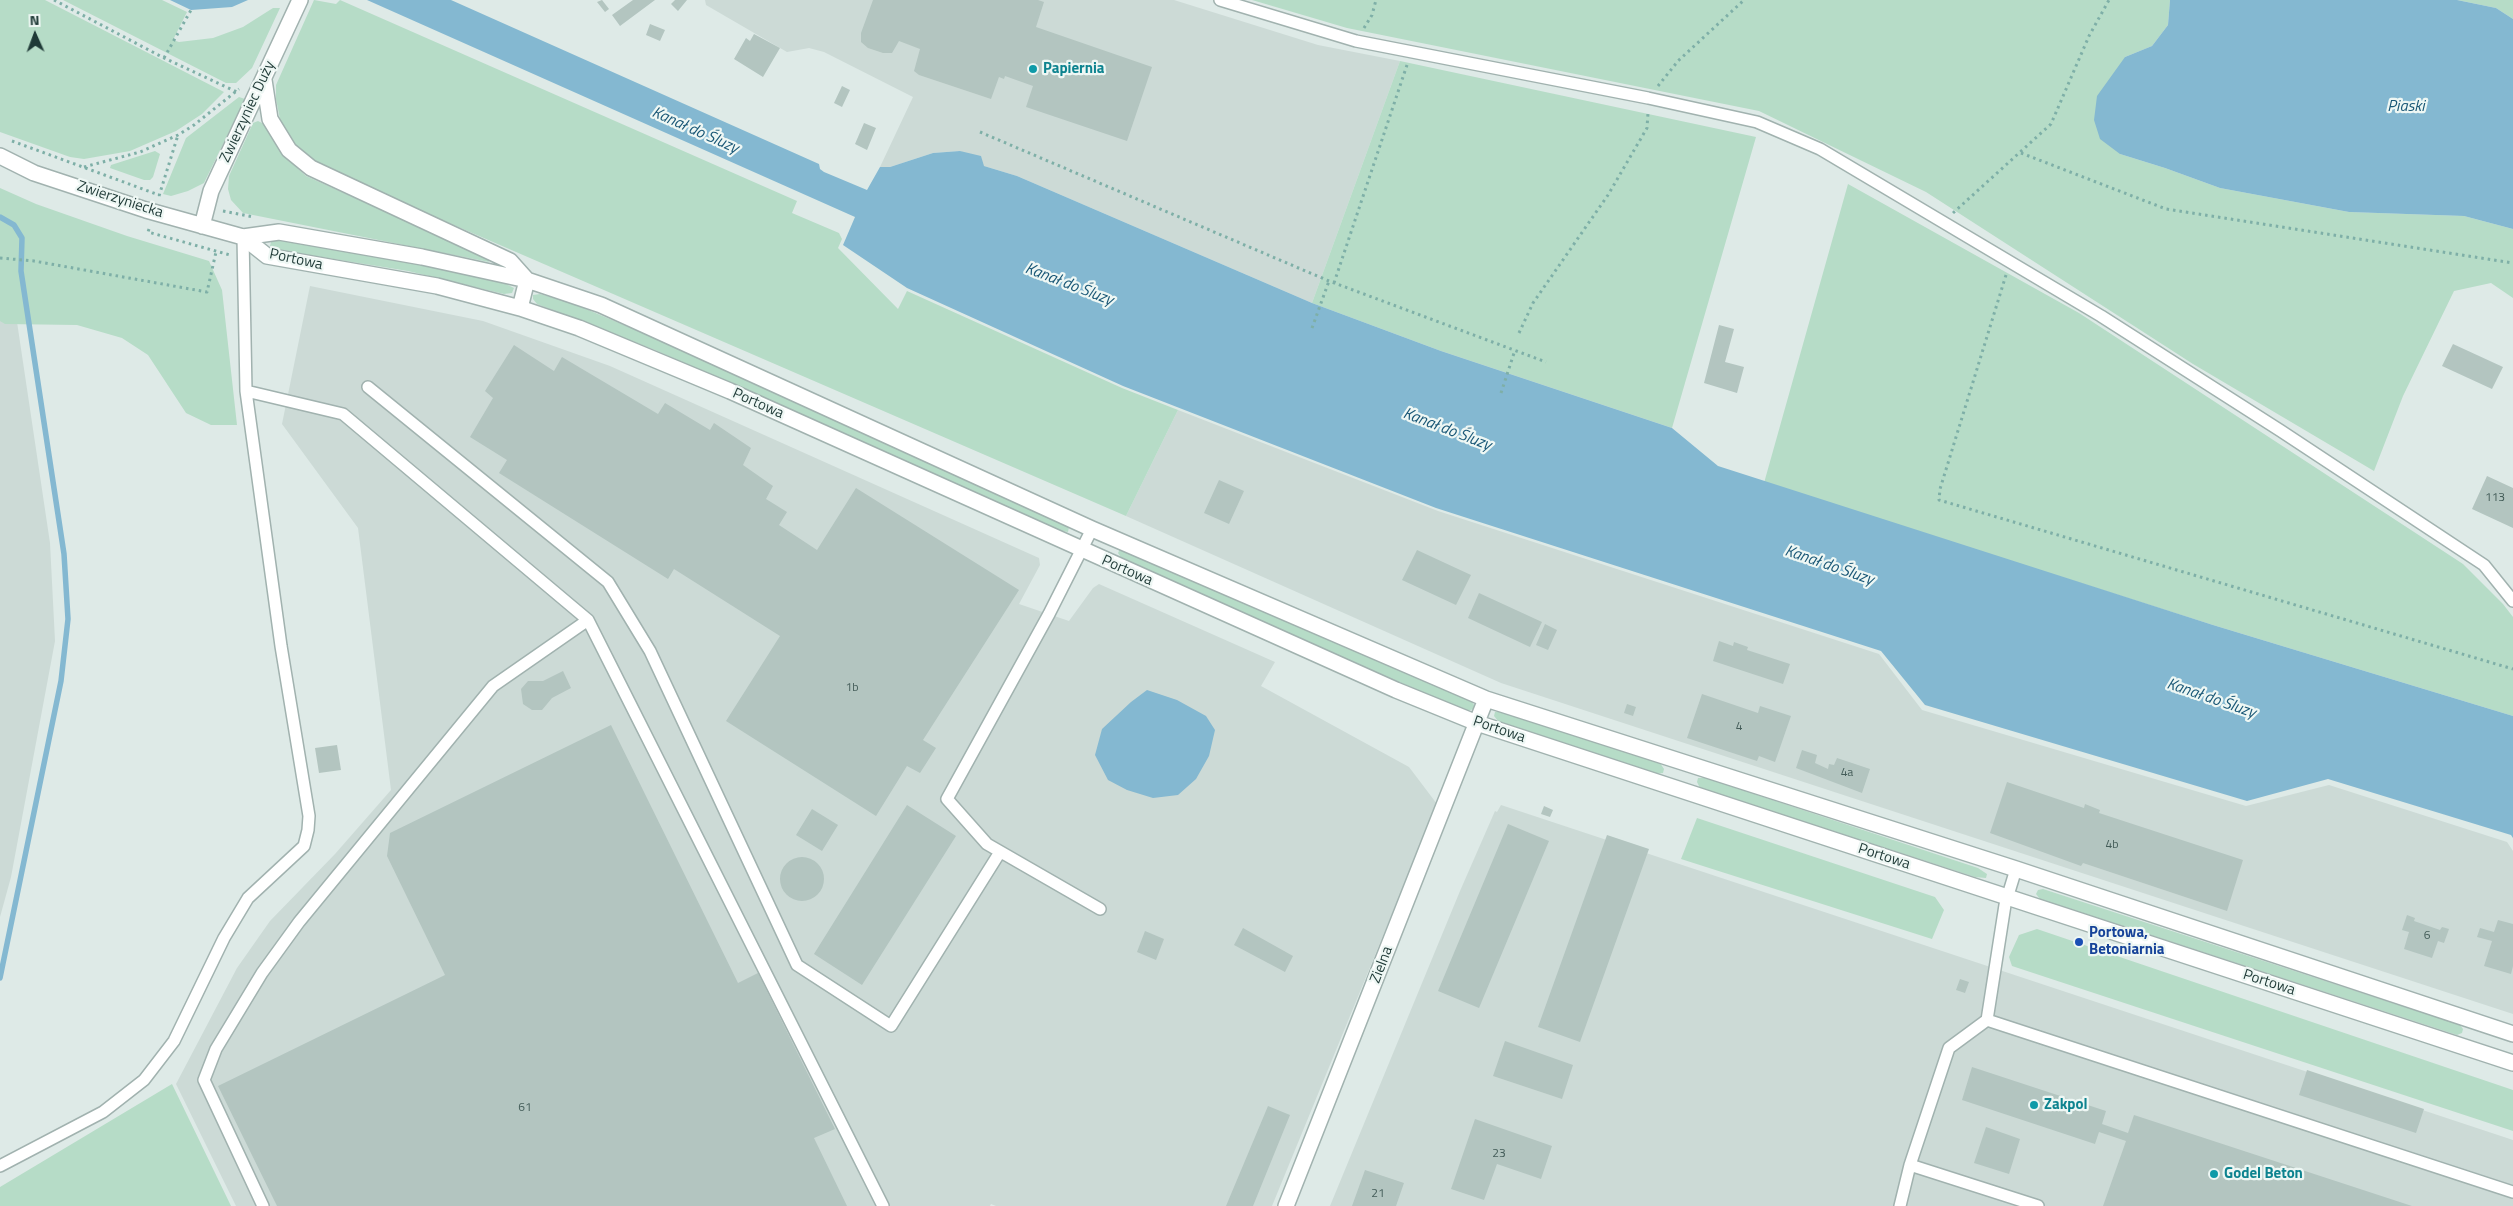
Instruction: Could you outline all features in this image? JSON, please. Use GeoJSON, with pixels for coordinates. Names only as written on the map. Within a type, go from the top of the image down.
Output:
{"type":"FeatureCollection","features":[{"type":"Feature","properties":{"kind":"street","name":"Zwierzyniec Duży"},"geometry":{"type":"LineString","coordinates":[[202,226],[211,191],[300,0]]}},
{"type":"Feature","properties":{"kind":"street"},"geometry":{"type":"LineString","coordinates":[[264,80],[270,119],[278,135],[289,150],[311,168],[510,261],[527,280],[520,308]]}},
{"type":"Feature","properties":{"kind":"street","name":"Zwierzyniecka"},"geometry":{"type":"LineString","coordinates":[[0,156],[34,173],[242,237]]}},
{"type":"Feature","properties":{"kind":"street","name":"Portowa"},"geometry":{"type":"LineString","coordinates":[[242,237],[279,232],[422,257],[527,280],[601,305],[1092,529],[1486,699],[2016,869],[2513,1034]]}},
{"type":"Feature","properties":{"kind":"street","name":"Portowa"},"geometry":{"type":"LineString","coordinates":[[242,237],[267,256],[437,286],[520,308],[579,328],[730,391],[1396,690],[1477,723],[2513,1062]]}},
{"type":"Feature","properties":{"kind":"street","name":"Zielna"},"geometry":{"type":"LineString","coordinates":[[1286,1206],[1486,699]]}},
{"type":"Feature","properties":{"kind":"street"},"geometry":{"type":"LineString","coordinates":[[1675,788],[1683,763]]}},
{"type":"Feature","properties":{"kind":"street"},"geometry":{"type":"LineString","coordinates":[[2480,1052],[2489,1026]]}},
{"type":"Feature","properties":{"kind":"lane"},"geometry":{"type":"LineString","coordinates":[[1220,0],[1356,41],[1648,98],[1757,122],[1820,149],[2010,260],[2101,316],[2484,565],[2513,601]]}},
{"type":"Feature","properties":{"kind":"lane"},"geometry":{"type":"LineString","coordinates":[[0,1166],[104,1112],[144,1080],[174,1041],[224,938],[248,898],[304,846],[309,816],[282,646],[246,390],[242,237]]}},
{"type":"Feature","properties":{"kind":"lane"},"geometry":{"type":"LineString","coordinates":[[368,387],[608,582],[650,651],[797,965],[891,1026],[1000,852]]}},
{"type":"Feature","properties":{"kind":"lane"},"geometry":{"type":"LineString","coordinates":[[246,390],[343,414],[588,620],[883,1206]]}},
{"type":"Feature","properties":{"kind":"lane"},"geometry":{"type":"LineString","coordinates":[[1092,529],[947,799],[987,844],[1100,909]]}},
{"type":"Feature","properties":{"kind":"lane"},"geometry":{"type":"LineString","coordinates":[[263,1206],[204,1080],[216,1049],[262,973],[299,922],[493,686],[588,620]]}},
{"type":"Feature","properties":{"kind":"lane"},"geometry":{"type":"LineString","coordinates":[[1900,1206],[1910,1165],[1949,1048],[1987,1020],[2008,898],[2016,869]]}},
{"type":"Feature","properties":{"kind":"lane"},"geometry":{"type":"LineString","coordinates":[[1987,1020],[2513,1192]]}},
{"type":"Feature","properties":{"kind":"lane"},"geometry":{"type":"LineString","coordinates":[[1910,1165],[2038,1206]]}},
{"type":"Feature","properties":{"kind":"path"},"geometry":{"type":"LineString","coordinates":[[54,0],[164,58],[236,92],[178,135],[140,152],[84,167]]}},
{"type":"Feature","properties":{"kind":"path"},"geometry":{"type":"LineString","coordinates":[[1356,41],[1372,15],[1376,0]]}},
{"type":"Feature","properties":{"kind":"path"},"geometry":{"type":"LineString","coordinates":[[1519,333],[1533,303],[1608,195],[1647,128],[1648,98],[1678,61],[1744,0]]}},
{"type":"Feature","properties":{"kind":"path"},"geometry":{"type":"LineString","coordinates":[[1942,222],[2051,124],[2089,36],[2109,0]]}},
{"type":"Feature","properties":{"kind":"path"},"geometry":{"type":"LineString","coordinates":[[164,58],[191,10]]}},
{"type":"Feature","properties":{"kind":"path"},"geometry":{"type":"LineString","coordinates":[[1334,283],[1412,52]]}},
{"type":"Feature","properties":{"kind":"path"},"geometry":{"type":"LineString","coordinates":[[980,132],[1329,281],[1546,362]]}},
{"type":"Feature","properties":{"kind":"path"},"geometry":{"type":"LineString","coordinates":[[8,140],[152,190],[159,195],[178,135]]}},
{"type":"Feature","properties":{"kind":"path"},"geometry":{"type":"LineString","coordinates":[[2020,153],[2166,209],[2513,263]]}},
{"type":"Feature","properties":{"kind":"path"},"geometry":{"type":"LineString","coordinates":[[148,232],[242,258]]}},
{"type":"Feature","properties":{"kind":"path"},"geometry":{"type":"LineString","coordinates":[[0,258],[34,261],[207,292],[216,252]]}},
{"type":"Feature","properties":{"kind":"path"},"geometry":{"type":"LineString","coordinates":[[2010,260],[1940,489],[1939,500],[2513,669]]}},
{"type":"Feature","properties":{"kind":"path"},"geometry":{"type":"LineString","coordinates":[[1312,328],[1329,281]]}},
{"type":"Feature","properties":{"kind":"path"},"geometry":{"type":"LineString","coordinates":[[1501,393],[1515,350]]}},
{"type":"Feature","properties":{"kind":"shaded area"},"geometry":{"type":"Polygon","coordinates":[[[705,0],[1174,0],[1318,45],[1400,61],[1312,303],[1017,176],[984,166],[960,151],[933,153],[890,167],[880,167],[913,97],[824,52],[809,48],[787,52],[706,5],[705,0]]]}},
{"type":"Feature","properties":{"kind":"shaded area"},"geometry":{"type":"Polygon","coordinates":[[[0,286],[17,322],[50,543],[55,641],[11,877],[0,917],[0,286]]]}},
{"type":"Feature","properties":{"kind":"shaded area"},"geometry":{"type":"Polygon","coordinates":[[[310,286],[483,321],[610,366],[1039,558],[1040,565],[1019,604],[1069,621],[1093,588],[1099,584],[1275,662],[1261,686],[1409,767],[1437,804],[1272,1206],[996,1206],[991,1204],[990,1206],[236,1206],[176,1084],[237,968],[270,921],[335,854],[391,790],[358,528],[282,424],[310,286]]]}},
{"type":"Feature","properties":{"kind":"shaded area"},"geometry":{"type":"Polygon","coordinates":[[[1178,410],[1438,511],[1879,654],[1922,710],[2246,806],[2329,785],[2507,842],[2513,851],[2513,1014],[1501,683],[1126,516],[1178,410]]]}},
{"type":"Feature","properties":{"kind":"shaded area"},"geometry":{"type":"Polygon","coordinates":[[[1501,805],[2513,1140],[2513,1206],[1330,1206],[1460,891],[1495,811],[1497,812],[1501,805]]]}},
{"type":"Feature","properties":{"kind":"green space"},"geometry":{"type":"Polygon","coordinates":[[[0,0],[45,0],[224,92],[202,114],[176,131],[130,151],[84,159],[70,157],[0,132],[0,0]]]}},
{"type":"Feature","properties":{"kind":"green space"},"geometry":{"type":"Polygon","coordinates":[[[63,0],[162,0],[187,12],[173,40],[179,42],[213,38],[243,27],[273,8],[280,8],[252,68],[236,83],[226,83],[63,0]]]}},
{"type":"Feature","properties":{"kind":"green space"},"geometry":{"type":"Polygon","coordinates":[[[314,0],[336,4],[340,0],[797,201],[792,213],[839,233],[842,239],[838,248],[898,309],[907,291],[1122,388],[1178,410],[1126,516],[322,168],[299,150],[281,124],[276,99],[276,85],[314,0]]]}},
{"type":"Feature","properties":{"kind":"green space"},"geometry":{"type":"Polygon","coordinates":[[[1252,0],[2170,0],[2168,25],[2152,46],[2125,57],[2120,154],[2220,188],[2349,212],[2464,216],[2513,229],[2513,298],[2491,283],[2454,291],[2403,396],[2374,471],[2193,364],[1926,192],[1759,111],[1347,28],[1252,0]]]}},
{"type":"Feature","properties":{"kind":"green space"},"geometry":{"type":"Polygon","coordinates":[[[2457,0],[2513,0],[2513,19],[2496,8],[2457,0]]]}},
{"type":"Feature","properties":{"kind":"green space"},"geometry":{"type":"Polygon","coordinates":[[[1400,61],[1756,137],[1672,428],[1441,351],[1312,303],[1400,61]]]}},
{"type":"Feature","properties":{"kind":"green space"},"geometry":{"type":"Polygon","coordinates":[[[239,97],[245,99],[204,183],[188,191],[171,196],[163,194],[186,138],[239,97]]]}},
{"type":"Feature","properties":{"kind":"green space"},"geometry":{"type":"Polygon","coordinates":[[[258,121],[264,124],[282,154],[306,176],[487,257],[489,262],[243,213],[231,200],[228,189],[229,176],[253,123],[258,121]]]}},
{"type":"Feature","properties":{"kind":"green space"},"geometry":{"type":"Polygon","coordinates":[[[155,151],[160,154],[153,177],[150,180],[144,180],[110,168],[111,165],[155,151]]]}},
{"type":"Feature","properties":{"kind":"green space"},"geometry":{"type":"Polygon","coordinates":[[[1848,184],[2079,313],[2463,564],[2503,604],[2513,617],[2513,716],[2213,625],[1764,483],[1848,184]]]}},
{"type":"Feature","properties":{"kind":"green space"},"geometry":{"type":"Polygon","coordinates":[[[0,188],[36,204],[127,236],[209,261],[222,290],[237,425],[211,425],[186,413],[148,355],[122,338],[77,325],[5,324],[0,321],[0,188]]]}},
{"type":"Feature","properties":{"kind":"green space"},"geometry":{"type":"Polygon","coordinates":[[[277,239],[408,261],[506,284],[514,288],[512,293],[504,294],[408,271],[278,250],[270,246],[271,242],[277,239]]]}},
{"type":"Feature","properties":{"kind":"green space"},"geometry":{"type":"Polygon","coordinates":[[[540,294],[572,303],[659,340],[1066,523],[1069,527],[1068,532],[1062,531],[655,350],[537,304],[533,299],[533,295],[540,294]]]}},
{"type":"Feature","properties":{"kind":"green space"},"geometry":{"type":"Polygon","coordinates":[[[1120,549],[1128,550],[1471,701],[1475,706],[1474,709],[1467,711],[1122,559],[1118,553],[1120,549]]]}},
{"type":"Feature","properties":{"kind":"green space"},"geometry":{"type":"Polygon","coordinates":[[[1495,712],[1502,712],[1660,763],[1664,769],[1663,773],[1655,774],[1498,721],[1494,716],[1495,712]]]}},
{"type":"Feature","properties":{"kind":"green space"},"geometry":{"type":"Polygon","coordinates":[[[1698,778],[1706,778],[1978,868],[1987,874],[1986,878],[1975,877],[1700,788],[1697,782],[1698,778]]]}},
{"type":"Feature","properties":{"kind":"green space"},"geometry":{"type":"Polygon","coordinates":[[[1697,818],[1935,897],[1944,910],[1932,939],[1681,859],[1697,818]]]}},
{"type":"Feature","properties":{"kind":"green space"},"geometry":{"type":"Polygon","coordinates":[[[2043,889],[2460,1025],[2463,1029],[2462,1033],[2457,1035],[2040,899],[2036,894],[2038,890],[2043,889]]]}},
{"type":"Feature","properties":{"kind":"green space"},"geometry":{"type":"Polygon","coordinates":[[[2037,929],[2513,1090],[2513,1131],[2012,966],[2009,957],[2019,935],[2037,929]]]}},
{"type":"Feature","properties":{"kind":"green space"},"geometry":{"type":"Polygon","coordinates":[[[172,1084],[231,1206],[0,1206],[0,1187],[172,1084]]]}},
{"type":"Feature","properties":{"kind":"water"},"geometry":{"type":"Polygon","coordinates":[[[170,0],[248,0],[232,7],[191,10],[170,0]]]}},
{"type":"Feature","properties":{"kind":"water","name":"Kanał do Śluzy"},"geometry":{"type":"Polygon","coordinates":[[[367,0],[451,0],[819,164],[820,169],[824,172],[867,190],[880,167],[890,167],[933,153],[960,151],[981,156],[984,166],[1017,176],[1312,303],[1441,351],[1672,428],[1718,466],[2213,625],[2513,716],[2513,838],[2511,835],[2328,779],[2247,801],[1925,705],[1881,651],[1436,508],[1123,386],[907,288],[843,245],[855,217],[367,0]]]}},
{"type":"Feature","properties":{"kind":"water","name":"Piaski"},"geometry":{"type":"Polygon","coordinates":[[[2170,0],[2457,0],[2496,8],[2513,19],[2513,229],[2464,216],[2349,212],[2220,188],[2120,154],[2100,139],[2094,120],[2097,96],[2125,57],[2152,46],[2168,25],[2170,0]]]}},
{"type":"Feature","properties":{"kind":"water"},"geometry":{"type":"Polygon","coordinates":[[[1147,690],[1177,700],[1206,716],[1215,730],[1209,756],[1196,779],[1178,795],[1153,798],[1127,790],[1108,780],[1095,755],[1102,729],[1147,690]]]}},
{"type":"Feature","properties":{"kind":"building"},"geometry":{"type":"Polygon","coordinates":[[[602,0],[609,9],[605,12],[597,2],[602,0]]]}},
{"type":"Feature","properties":{"kind":"building"},"geometry":{"type":"Polygon","coordinates":[[[633,0],[655,0],[620,26],[612,15],[633,0]]]}},
{"type":"Feature","properties":{"kind":"building"},"geometry":{"type":"Polygon","coordinates":[[[675,0],[687,0],[678,11],[671,4],[675,0]]]}},
{"type":"Feature","properties":{"kind":"building","name":"Papiernia"},"geometry":{"type":"Polygon","coordinates":[[[873,0],[1038,0],[1044,2],[1036,27],[1152,67],[1127,141],[1026,107],[1033,86],[1005,76],[1004,79],[999,77],[991,99],[919,75],[914,71],[920,49],[899,41],[892,53],[883,53],[868,48],[861,42],[861,33],[873,0]]]}},
{"type":"Feature","properties":{"kind":"building"},"geometry":{"type":"Polygon","coordinates":[[[650,24],[665,30],[660,41],[646,35],[650,24]]]}},
{"type":"Feature","properties":{"kind":"building"},"geometry":{"type":"Polygon","coordinates":[[[754,34],[780,48],[763,77],[734,59],[746,38],[750,41],[754,34]]]}},
{"type":"Feature","properties":{"kind":"building"},"geometry":{"type":"Polygon","coordinates":[[[842,86],[850,90],[842,107],[834,103],[842,86]]]}},
{"type":"Feature","properties":{"kind":"building"},"geometry":{"type":"Polygon","coordinates":[[[864,123],[876,128],[867,150],[855,144],[864,123]]]}},
{"type":"Feature","properties":{"kind":"building"},"geometry":{"type":"Polygon","coordinates":[[[1719,325],[1734,329],[1725,362],[1744,367],[1737,393],[1704,383],[1719,325]]]}},
{"type":"Feature","properties":{"kind":"building"},"geometry":{"type":"Polygon","coordinates":[[[2453,344],[2503,367],[2492,389],[2442,366],[2453,344]]]}},
{"type":"Feature","properties":{"kind":"building"},"geometry":{"type":"Polygon","coordinates":[[[514,345],[554,371],[562,357],[658,414],[665,403],[710,430],[714,423],[751,448],[743,465],[773,486],[766,499],[787,512],[779,525],[817,550],[856,488],[1019,590],[923,740],[936,748],[920,773],[907,766],[876,816],[726,721],[780,636],[674,569],[668,579],[499,473],[507,460],[470,437],[493,398],[485,391],[514,345]]]}},
{"type":"Feature","properties":{"kind":"building"},"geometry":{"type":"Polygon","coordinates":[[[2487,476],[2513,488],[2513,528],[2472,509],[2487,476]]]}},
{"type":"Feature","properties":{"kind":"building"},"geometry":{"type":"Polygon","coordinates":[[[1219,480],[1244,491],[1229,524],[1204,513],[1219,480]]]}},
{"type":"Feature","properties":{"kind":"building"},"geometry":{"type":"Polygon","coordinates":[[[1417,550],[1471,575],[1456,605],[1402,580],[1417,550]]]}},
{"type":"Feature","properties":{"kind":"building"},"geometry":{"type":"Polygon","coordinates":[[[1479,593],[1542,622],[1530,647],[1468,618],[1479,593]]]}},
{"type":"Feature","properties":{"kind":"building"},"geometry":{"type":"Polygon","coordinates":[[[1545,624],[1557,630],[1548,650],[1536,645],[1545,624]]]}},
{"type":"Feature","properties":{"kind":"building"},"geometry":{"type":"Polygon","coordinates":[[[1719,641],[1733,646],[1734,642],[1748,647],[1747,650],[1790,664],[1783,684],[1713,661],[1719,641]]]}},
{"type":"Feature","properties":{"kind":"building"},"geometry":{"type":"Polygon","coordinates":[[[563,671],[571,688],[552,698],[542,710],[532,710],[523,704],[521,689],[528,681],[543,681],[563,671]]]}},
{"type":"Feature","properties":{"kind":"building"},"geometry":{"type":"Polygon","coordinates":[[[1702,694],[1758,713],[1760,706],[1791,716],[1775,762],[1759,756],[1757,761],[1687,738],[1702,694]]]}},
{"type":"Feature","properties":{"kind":"building"},"geometry":{"type":"Polygon","coordinates":[[[1627,704],[1636,707],[1633,716],[1624,713],[1627,704]]]}},
{"type":"Feature","properties":{"kind":"building"},"geometry":{"type":"Polygon","coordinates":[[[611,725],[738,983],[758,973],[835,1129],[814,1138],[847,1206],[277,1206],[218,1086],[445,975],[387,856],[390,833],[611,725]]]}},
{"type":"Feature","properties":{"kind":"building"},"geometry":{"type":"Polygon","coordinates":[[[337,745],[341,770],[319,773],[315,748],[337,745]]]}},
{"type":"Feature","properties":{"kind":"building"},"geometry":{"type":"Polygon","coordinates":[[[1802,750],[1817,755],[1815,763],[1828,769],[1829,764],[1834,765],[1837,758],[1870,769],[1862,793],[1796,768],[1802,750]]]}},
{"type":"Feature","properties":{"kind":"building"},"geometry":{"type":"Polygon","coordinates":[[[2007,782],[2084,808],[2085,804],[2100,810],[2099,813],[2243,860],[2227,911],[2083,863],[2081,866],[1990,833],[2007,782]]]}},
{"type":"Feature","properties":{"kind":"building"},"geometry":{"type":"Polygon","coordinates":[[[907,805],[956,836],[862,985],[814,954],[907,805]]]}},
{"type":"Feature","properties":{"kind":"building"},"geometry":{"type":"Polygon","coordinates":[[[1544,806],[1553,810],[1550,817],[1541,814],[1544,806]]]}},
{"type":"Feature","properties":{"kind":"building"},"geometry":{"type":"Polygon","coordinates":[[[812,809],[838,825],[822,851],[796,835],[812,809]]]}},
{"type":"Feature","properties":{"kind":"building"},"geometry":{"type":"Polygon","coordinates":[[[1508,824],[1549,841],[1479,1008],[1438,991],[1508,824]]]}},
{"type":"Feature","properties":{"kind":"building"},"geometry":{"type":"Polygon","coordinates":[[[1607,835],[1649,849],[1580,1042],[1538,1027],[1607,835]]]}},
{"type":"Feature","properties":{"kind":"building"},"geometry":{"type":"Polygon","coordinates":[[[798,857],[806,857],[818,863],[824,879],[818,895],[806,901],[798,901],[786,895],[780,883],[780,875],[786,863],[798,857]]]}},
{"type":"Feature","properties":{"kind":"building"},"geometry":{"type":"Polygon","coordinates":[[[2407,915],[2415,918],[2414,921],[2440,930],[2442,927],[2449,929],[2444,943],[2438,941],[2432,958],[2404,949],[2409,932],[2402,930],[2407,915]]]}},
{"type":"Feature","properties":{"kind":"building"},"geometry":{"type":"Polygon","coordinates":[[[2498,920],[2513,924],[2513,966],[2511,974],[2484,966],[2492,941],[2477,937],[2480,928],[2494,932],[2498,920]]]}},
{"type":"Feature","properties":{"kind":"building"},"geometry":{"type":"Polygon","coordinates":[[[1243,928],[1293,956],[1285,972],[1234,945],[1243,928]]]}},
{"type":"Feature","properties":{"kind":"building"},"geometry":{"type":"Polygon","coordinates":[[[1145,931],[1164,939],[1156,960],[1137,952],[1145,931]]]}},
{"type":"Feature","properties":{"kind":"building"},"geometry":{"type":"Polygon","coordinates":[[[1960,979],[1969,982],[1965,993],[1956,990],[1960,979]]]}},
{"type":"Feature","properties":{"kind":"building"},"geometry":{"type":"Polygon","coordinates":[[[1505,1041],[1573,1065],[1562,1099],[1493,1076],[1505,1041]]]}},
{"type":"Feature","properties":{"kind":"building","name":"Godel Beton"},"geometry":{"type":"Polygon","coordinates":[[[1972,1067],[2106,1111],[2102,1124],[2128,1133],[2134,1115],[2412,1206],[2103,1206],[2126,1141],[2099,1132],[2095,1144],[1962,1100],[1972,1067]]]}},
{"type":"Feature","properties":{"kind":"building"},"geometry":{"type":"Polygon","coordinates":[[[2307,1070],[2424,1109],[2416,1133],[2299,1095],[2307,1070]]]}},
{"type":"Feature","properties":{"kind":"building"},"geometry":{"type":"Polygon","coordinates":[[[1268,1106],[1290,1115],[1253,1206],[1226,1206],[1268,1106]]]}},
{"type":"Feature","properties":{"kind":"building"},"geometry":{"type":"Polygon","coordinates":[[[1475,1119],[1552,1146],[1541,1179],[1497,1164],[1484,1200],[1451,1189],[1475,1119]]]}},
{"type":"Feature","properties":{"kind":"building"},"geometry":{"type":"Polygon","coordinates":[[[1986,1127],[2020,1139],[2009,1174],[1974,1163],[1986,1127]]]}},
{"type":"Feature","properties":{"kind":"building"},"geometry":{"type":"Polygon","coordinates":[[[1365,1170],[1404,1183],[1396,1206],[1352,1206],[1365,1170]]]}},
{"type":"Feature","properties":{"kind":"waterway"},"geometry":{"type":"LineString","coordinates":[[0,217],[14,225],[22,238],[21,271],[64,554],[68,619],[61,681],[0,978]]}},
{"type":"Feature","properties":{"kind":"place","name":"Papiernia"},"geometry":{"type":"Point","coordinates":[1033,69]}},
{"type":"Feature","properties":{"kind":"place","name":"Portowa, Betoniarnia"},"geometry":{"type":"Point","coordinates":[2079,942]}},
{"type":"Feature","properties":{"kind":"place","name":"Zakpol"},"geometry":{"type":"Point","coordinates":[2034,1105]}},
{"type":"Feature","properties":{"kind":"place","name":"Godel Beton"},"geometry":{"type":"Point","coordinates":[2214,1174]}}]}
